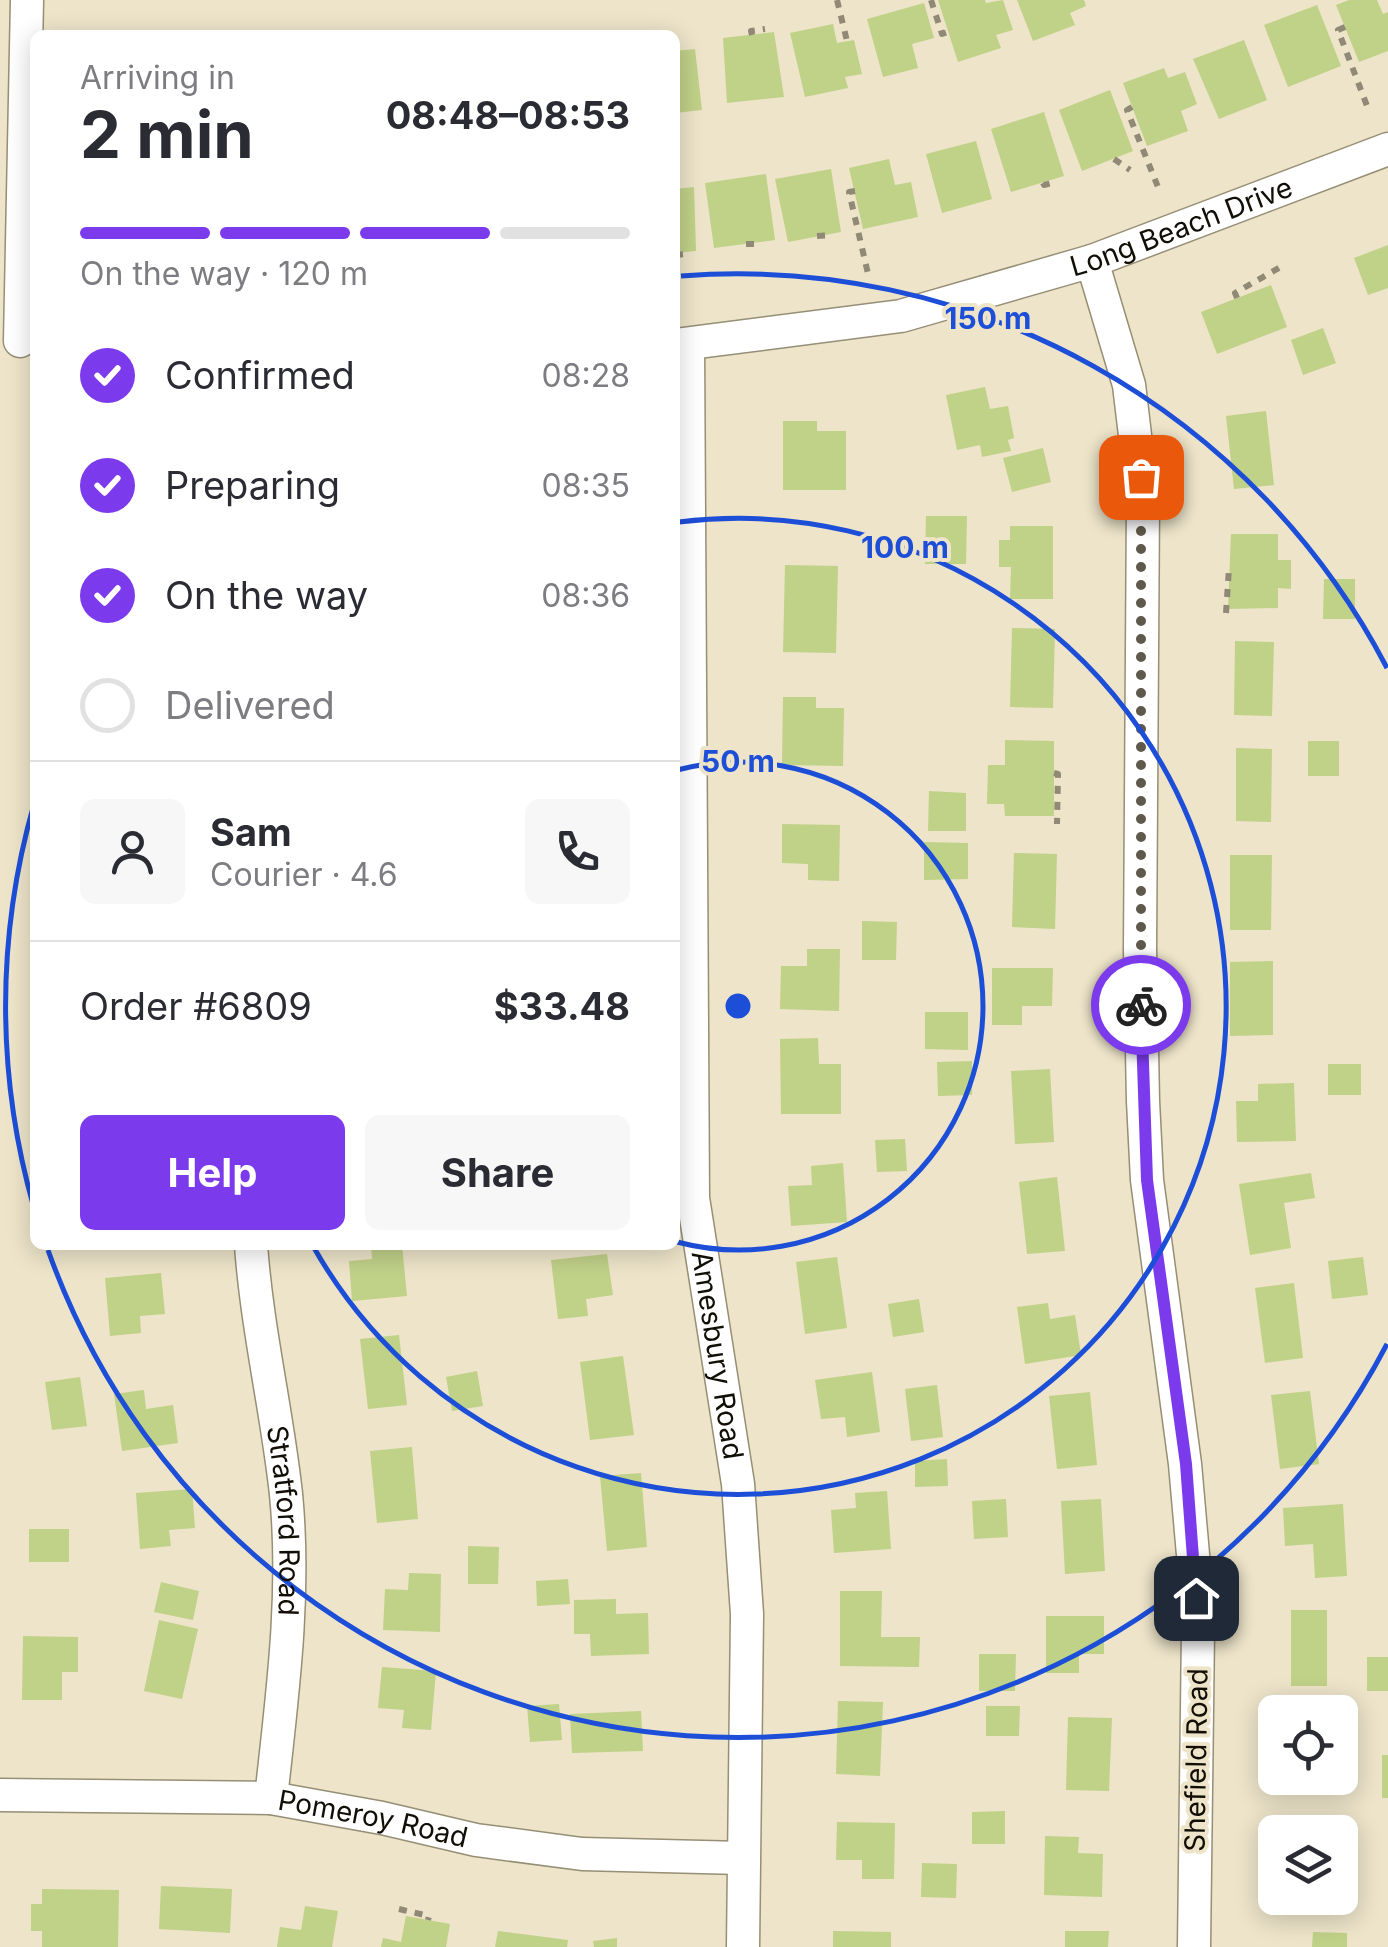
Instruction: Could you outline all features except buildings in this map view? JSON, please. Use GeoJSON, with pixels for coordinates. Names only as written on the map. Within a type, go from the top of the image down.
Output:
{"type":"FeatureCollection","features":[{"type":"Feature","properties":{"kind":"street"},"geometry":{"type":"LineString","coordinates":[[18,341],[28,0]]}},
{"type":"Feature","properties":{"kind":"street","name":"Long Beach Drive"},"geometry":{"type":"LineString","coordinates":[[682,345],[901,316],[1092,262],[1388,149]]}},
{"type":"Feature","properties":{"kind":"street","name":"Shefield Road"},"geometry":{"type":"LineString","coordinates":[[1092,262],[1129,384],[1143,502],[1143,1102],[1147,1180],[1186,1464],[1196,1598],[1194,1947]]}},
{"type":"Feature","properties":{"kind":"street","name":"Amesbury Road"},"geometry":{"type":"LineString","coordinates":[[682,345],[693,1198],[741,1519],[747,1614],[742,1947]]}},
{"type":"Feature","properties":{"kind":"street","name":"Stratford Road"},"geometry":{"type":"LineString","coordinates":[[252,1250],[286,1494],[289,1555],[282,1695],[270,1798]]}},
{"type":"Feature","properties":{"kind":"street","name":"Pomeroy Road"},"geometry":{"type":"LineString","coordinates":[[0,1795],[270,1798],[476,1840],[582,1854],[742,1858]]}},
{"type":"Feature","properties":{"kind":"path"},"geometry":{"type":"LineString","coordinates":[[837,0],[847,42]]}},
{"type":"Feature","properties":{"kind":"path"},"geometry":{"type":"LineString","coordinates":[[931,0],[942,34],[948,32]]}},
{"type":"Feature","properties":{"kind":"path"},"geometry":{"type":"LineString","coordinates":[[1345,27],[1338,30],[1370,111]]}},
{"type":"Feature","properties":{"kind":"path"},"geometry":{"type":"LineString","coordinates":[[752,35],[752,30],[765,29]]}},
{"type":"Feature","properties":{"kind":"path"},"geometry":{"type":"LineString","coordinates":[[1132,107],[1126,110],[1160,192]]}},
{"type":"Feature","properties":{"kind":"path"},"geometry":{"type":"LineString","coordinates":[[1114,159],[1130,170]]}},
{"type":"Feature","properties":{"kind":"path"},"geometry":{"type":"LineString","coordinates":[[1043,182],[1056,182]]}},
{"type":"Feature","properties":{"kind":"path"},"geometry":{"type":"LineString","coordinates":[[855,191],[849,192],[869,278]]}},
{"type":"Feature","properties":{"kind":"path"},"geometry":{"type":"LineString","coordinates":[[817,236],[832,235]]}},
{"type":"Feature","properties":{"kind":"path"},"geometry":{"type":"LineString","coordinates":[[746,244],[758,244]]}},
{"type":"Feature","properties":{"kind":"path"},"geometry":{"type":"LineString","coordinates":[[680,255],[687,254]]}},
{"type":"Feature","properties":{"kind":"path"},"geometry":{"type":"LineString","coordinates":[[1237,298],[1236,293],[1284,265]]}},
{"type":"Feature","properties":{"kind":"path"},"geometry":{"type":"LineString","coordinates":[[1226,614],[1229,568]]}},
{"type":"Feature","properties":{"kind":"path"},"geometry":{"type":"LineString","coordinates":[[1054,772],[1058,774],[1057,824]]}},
{"type":"Feature","properties":{"kind":"path"},"geometry":{"type":"LineString","coordinates":[[399,1909],[429,1916],[428,1920]]}},
{"type":"Feature","properties":{"kind":"way so far"},"geometry":{"type":"LineString","coordinates":[[1141,477],[1141,1005]]}},
{"type":"Feature","properties":{"kind":"route"},"geometry":{"type":"LineString","coordinates":[[1141,1005],[1147,1180],[1186,1464],[1196,1598]]}}]}
